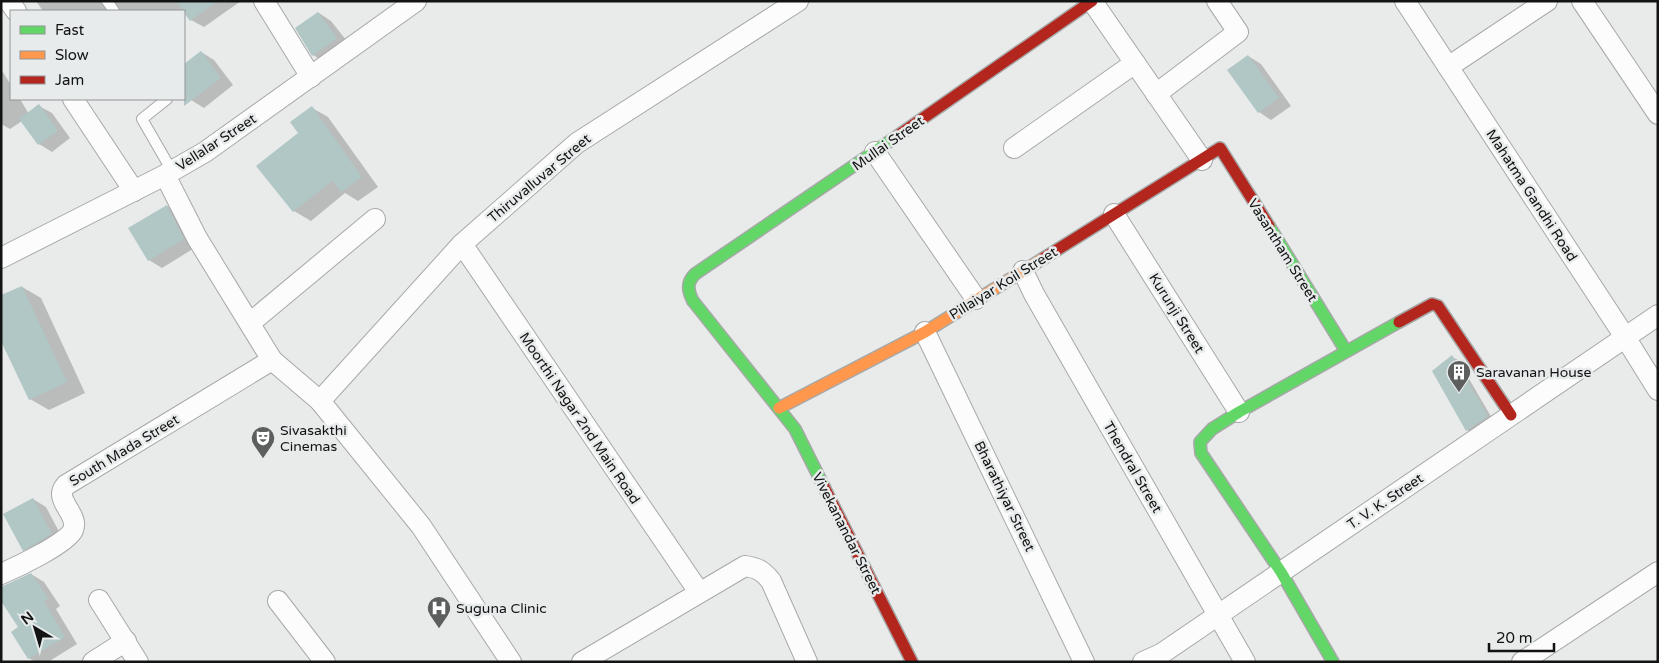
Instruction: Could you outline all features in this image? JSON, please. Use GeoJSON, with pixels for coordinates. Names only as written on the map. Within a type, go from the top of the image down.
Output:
{"type":"FeatureCollection","features":[{"type":"Feature","properties":{"kind":"street"},"geometry":{"type":"LineString","coordinates":[[264,1],[311,77]]}},
{"type":"Feature","properties":{"kind":"street","name":"Vellalar Street"},"geometry":{"type":"LineString","coordinates":[[1,258],[169,173],[204,152],[416,1]]}},
{"type":"Feature","properties":{"kind":"street","name":"Thiruvalluvar Street"},"geometry":{"type":"LineString","coordinates":[[320,401],[462,244],[577,143],[798,1]]}},
{"type":"Feature","properties":{"kind":"street"},"geometry":{"type":"LineString","coordinates":[[1092,1],[1202,160]]}},
{"type":"Feature","properties":{"kind":"street","name":"Mullai Street"},"geometry":{"type":"LineString","coordinates":[[687,285],[689,278],[875,152],[1092,1]]}},
{"type":"Feature","properties":{"kind":"street"},"geometry":{"type":"LineString","coordinates":[[1156,94],[1238,32],[1217,1]]}},
{"type":"Feature","properties":{"kind":"street","name":"Mahatma Gandhi Road"},"geometry":{"type":"LineString","coordinates":[[1406,1],[1658,390]]}},
{"type":"Feature","properties":{"kind":"street"},"geometry":{"type":"LineString","coordinates":[[1448,67],[1548,1]]}},
{"type":"Feature","properties":{"kind":"street"},"geometry":{"type":"LineString","coordinates":[[1582,1],[1658,114]]}},
{"type":"Feature","properties":{"kind":"street"},"geometry":{"type":"LineString","coordinates":[[1014,148],[1135,63]]}},
{"type":"Feature","properties":{"kind":"street"},"geometry":{"type":"LineString","coordinates":[[74,100],[134,191]]}},
{"type":"Feature","properties":{"kind":"street","name":"Pillaiyar Koil Street"},"geometry":{"type":"LineString","coordinates":[[779,408],[925,332],[1220,148]]}},
{"type":"Feature","properties":{"kind":"street","name":"Vasantham Street"},"geometry":{"type":"LineString","coordinates":[[1220,148],[1346,351]]}},
{"type":"Feature","properties":{"kind":"street"},"geometry":{"type":"LineString","coordinates":[[875,152],[976,299]]}},
{"type":"Feature","properties":{"kind":"street"},"geometry":{"type":"LineString","coordinates":[[169,173],[197,238],[272,360],[320,401],[421,526],[511,662]]}},
{"type":"Feature","properties":{"kind":"street","name":"Kurunji Street"},"geometry":{"type":"LineString","coordinates":[[1114,214],[1239,412]]}},
{"type":"Feature","properties":{"kind":"street"},"geometry":{"type":"LineString","coordinates":[[250,323],[375,219]]}},
{"type":"Feature","properties":{"kind":"street","name":"Moorthi Nagar 2nd Main Road"},"geometry":{"type":"LineString","coordinates":[[462,244],[699,592]]}},
{"type":"Feature","properties":{"kind":"street","name":"Thendral Street"},"geometry":{"type":"LineString","coordinates":[[1022,271],[1245,662]]}},
{"type":"Feature","properties":{"kind":"street","name":"Vivekanandar Street"},"geometry":{"type":"LineString","coordinates":[[687,285],[688,292],[693,301],[795,429],[912,662]]}},
{"type":"Feature","properties":{"kind":"street"},"geometry":{"type":"LineString","coordinates":[[1333,662],[1281,572],[1201,453],[1200,442],[1206,435],[1239,412],[1428,305],[1435,304],[1511,415]]}},
{"type":"Feature","properties":{"kind":"street","name":"T. V. K. Street"},"geometry":{"type":"LineString","coordinates":[[1143,662],[1161,654],[1658,315]]}},
{"type":"Feature","properties":{"kind":"street","name":"Bharathiyar Street"},"geometry":{"type":"LineString","coordinates":[[925,332],[1084,662]]}},
{"type":"Feature","properties":{"kind":"street","name":"South Mada Street"},"geometry":{"type":"LineString","coordinates":[[1,574],[28,562],[74,530],[74,522],[62,494],[62,489],[66,485],[272,360]]}},
{"type":"Feature","properties":{"kind":"street"},"geometry":{"type":"LineString","coordinates":[[582,662],[745,566],[764,572],[771,581],[807,662]]}},
{"type":"Feature","properties":{"kind":"street"},"geometry":{"type":"LineString","coordinates":[[1522,662],[1658,572]]}},
{"type":"Feature","properties":{"kind":"street"},"geometry":{"type":"LineString","coordinates":[[99,600],[138,662]]}},
{"type":"Feature","properties":{"kind":"street"},"geometry":{"type":"LineString","coordinates":[[278,600],[326,662]]}},
{"type":"Feature","properties":{"kind":"street"},"geometry":{"type":"LineString","coordinates":[[93,662],[126,641]]}},
{"type":"Feature","properties":{"kind":"lane"},"geometry":{"type":"LineString","coordinates":[[166,100],[142,120],[169,173]]}},
{"type":"Feature","properties":{"kind":"building"},"geometry":{"type":"Polygon","coordinates":[[[176,1],[218,1],[190,21],[185,14],[185,10],[182,10],[176,1]]]}},
{"type":"Feature","properties":{"kind":"building"},"geometry":{"type":"Polygon","coordinates":[[[318,12],[337,38],[312,56],[295,28],[318,12]]]}},
{"type":"Feature","properties":{"kind":"building"},"geometry":{"type":"Polygon","coordinates":[[[201,51],[221,78],[184,106],[185,100],[185,63],[201,51]]]}},
{"type":"Feature","properties":{"kind":"building"},"geometry":{"type":"Polygon","coordinates":[[[1248,55],[1279,98],[1258,113],[1227,70],[1248,55]]]}},
{"type":"Feature","properties":{"kind":"building"},"geometry":{"type":"Polygon","coordinates":[[[39,104],[58,131],[38,145],[19,119],[39,104]]]}},
{"type":"Feature","properties":{"kind":"building"},"geometry":{"type":"Polygon","coordinates":[[[312,106],[362,177],[341,192],[332,181],[293,212],[256,166],[298,133],[290,122],[312,106]]]}},
{"type":"Feature","properties":{"kind":"building"},"geometry":{"type":"Polygon","coordinates":[[[167,205],[184,239],[148,261],[128,228],[167,205]]]}},
{"type":"Feature","properties":{"kind":"building"},"geometry":{"type":"Polygon","coordinates":[[[22,286],[67,382],[29,400],[1,341],[1,295],[22,286]]]}},
{"type":"Feature","properties":{"kind":"building","name":"Saravanan House"},"geometry":{"type":"Polygon","coordinates":[[[1452,355],[1488,416],[1466,431],[1432,371],[1452,355]]]}},
{"type":"Feature","properties":{"kind":"building"},"geometry":{"type":"Polygon","coordinates":[[[33,498],[52,534],[23,551],[3,514],[33,498]]]}},
{"type":"Feature","properties":{"kind":"building"},"geometry":{"type":"Polygon","coordinates":[[[31,573],[48,598],[44,601],[65,637],[28,659],[11,632],[18,627],[1,601],[1,587],[31,573]]]}},
{"type":"Feature","properties":{"kind":"traffic: fast"},"geometry":{"type":"LineString","coordinates":[[824,487],[795,429],[693,301],[689,284],[695,274],[893,139]]}},
{"type":"Feature","properties":{"kind":"traffic: fast"},"geometry":{"type":"LineString","coordinates":[[1269,226],[1346,351]]}},
{"type":"Feature","properties":{"kind":"traffic: fast"},"geometry":{"type":"LineString","coordinates":[[1333,662],[1281,572],[1201,453],[1200,442],[1212,429],[1239,412],[1399,322]]}},
{"type":"Feature","properties":{"kind":"traffic: slow"},"geometry":{"type":"LineString","coordinates":[[779,408],[925,332],[1044,258]]}},
{"type":"Feature","properties":{"kind":"traffic: jam"},"geometry":{"type":"LineString","coordinates":[[893,139],[1092,1]]}},
{"type":"Feature","properties":{"kind":"traffic: jam"},"geometry":{"type":"LineString","coordinates":[[1044,258],[1220,148],[1269,226]]}},
{"type":"Feature","properties":{"kind":"traffic: jam"},"geometry":{"type":"LineString","coordinates":[[1399,322],[1432,304],[1438,306],[1511,415]]}},
{"type":"Feature","properties":{"kind":"traffic: jam"},"geometry":{"type":"LineString","coordinates":[[824,487],[912,662]]}},
{"type":"Feature","properties":{"kind":"place","name":"Saravanan House"},"geometry":{"type":"Point","coordinates":[1459,393]}},
{"type":"Feature","properties":{"kind":"place","name":"Sivasakthi Cinemas"},"geometry":{"type":"Point","coordinates":[263,459]}},
{"type":"Feature","properties":{"kind":"place","name":"Suguna Clinic"},"geometry":{"type":"Point","coordinates":[439,629]}}]}
